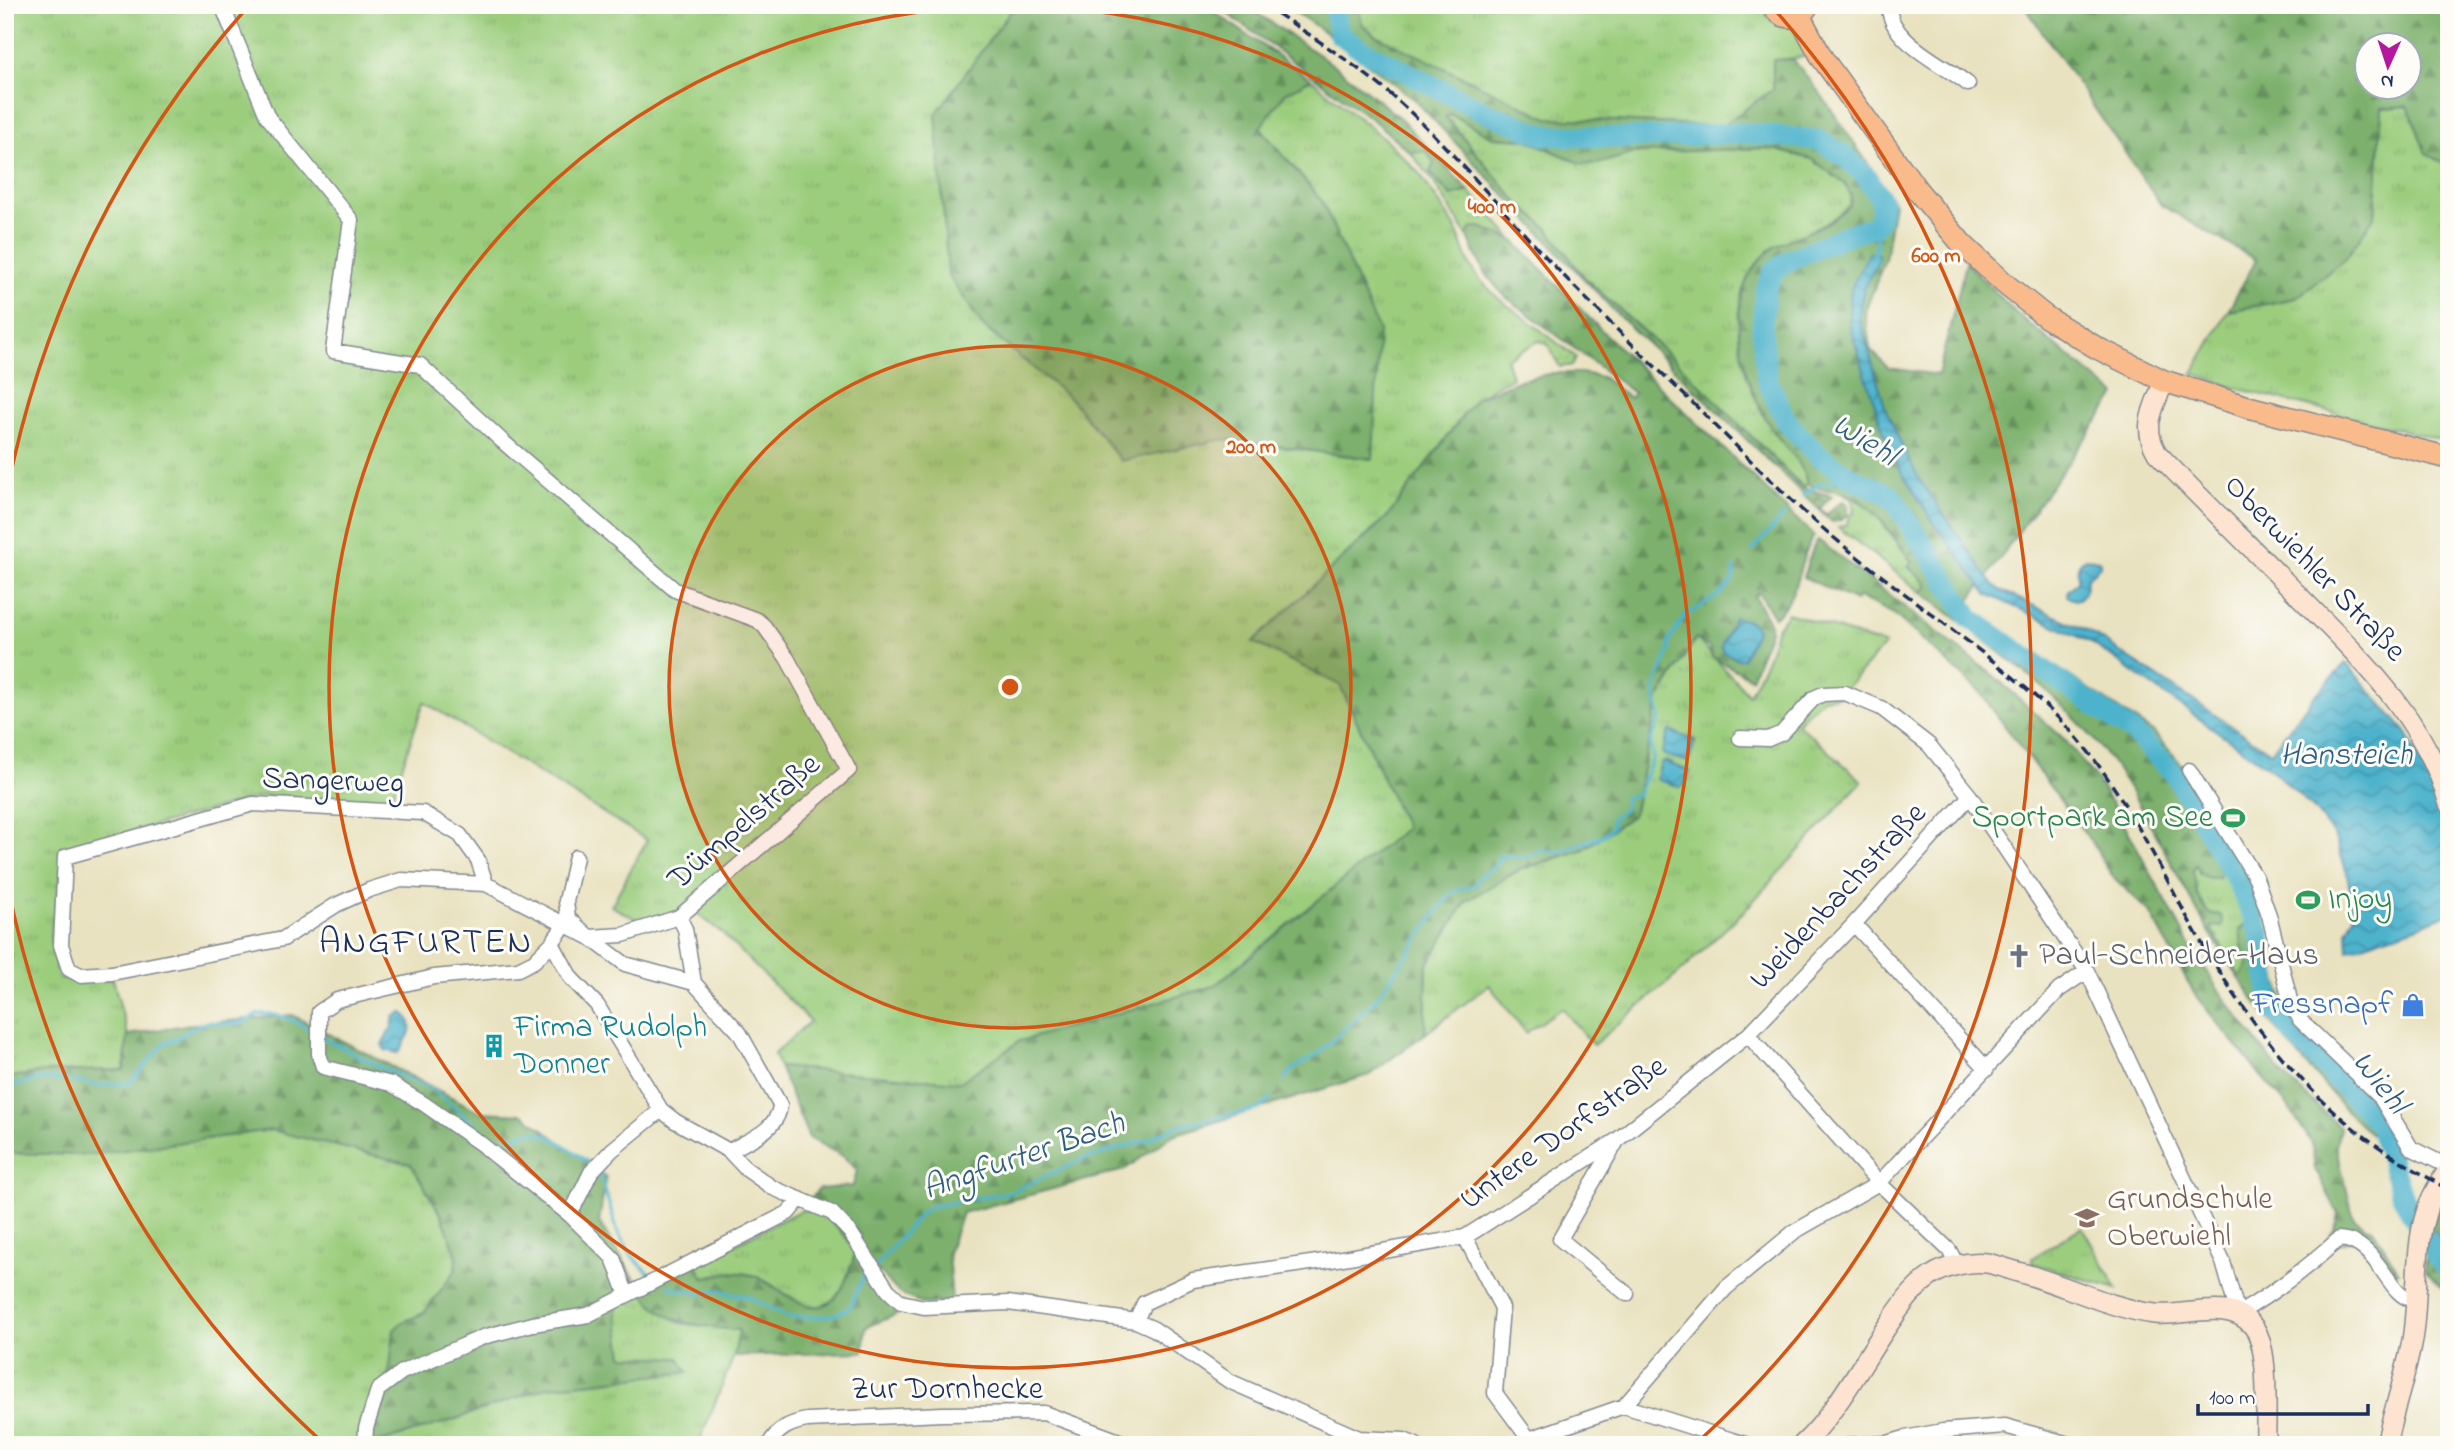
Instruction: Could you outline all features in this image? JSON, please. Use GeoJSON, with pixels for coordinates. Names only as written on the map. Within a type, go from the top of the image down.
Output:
{"type":"FeatureCollection","features":[{"type":"Feature","properties":{"kind":"main road"},"geometry":{"type":"LineString","coordinates":[[1773,5],[1781,15],[1793,17],[1804,10],[1822,58],[1917,190],[1962,244],[2046,317],[2097,348],[2164,381],[2248,407],[2449,458]]}},
{"type":"Feature","properties":{"kind":"main road","name":"Oberwiehler Straße"},"geometry":{"type":"LineString","coordinates":[[2164,381],[2149,422],[2148,436],[2157,453],[2338,635],[2400,705],[2429,750],[2449,804]]}},
{"type":"Feature","properties":{"kind":"main road"},"geometry":{"type":"LineString","coordinates":[[2386,1445],[2413,1337],[2418,1250],[2426,1212],[2449,1169]]}},
{"type":"Feature","properties":{"kind":"main road"},"geometry":{"type":"LineString","coordinates":[[1810,1442],[1898,1310],[1915,1290],[1932,1275],[1957,1265],[1987,1264],[2033,1276],[2130,1309],[2158,1314],[2226,1311],[2238,1314],[2253,1325],[2261,1339],[2265,1357],[2266,1445]]}},
{"type":"Feature","properties":{"kind":"street","name":"Dümpelstraße"},"geometry":{"type":"LineString","coordinates":[[222,5],[267,116],[352,220],[334,351],[420,365],[501,440],[675,590],[757,620],[786,658],[849,771],[678,917],[623,935],[589,937]]}},
{"type":"Feature","properties":{"kind":"street"},"geometry":{"type":"LineString","coordinates":[[1889,5],[1889,13],[1902,37],[1968,84]]}},
{"type":"Feature","properties":{"kind":"street"},"geometry":{"type":"LineString","coordinates":[[1740,738],[1768,739],[1782,733],[1814,698],[1823,694],[1845,693],[1867,700],[1906,725],[1928,745],[1970,796],[2087,971],[2223,1262],[2238,1314],[2305,1270],[2339,1239],[2353,1240],[2369,1254],[2404,1298],[2415,1300]]}},
{"type":"Feature","properties":{"kind":"street"},"geometry":{"type":"LineString","coordinates":[[2189,770],[2256,878],[2269,915],[2291,1004],[2300,1020],[2380,1097],[2411,1148],[2449,1169]]}},
{"type":"Feature","properties":{"kind":"street","name":"Weidenbachstraße"},"geometry":{"type":"LineString","coordinates":[[1748,1035],[1854,924],[1970,796]]}},
{"type":"Feature","properties":{"kind":"street","name":"Sangerweg"},"geometry":{"type":"LineString","coordinates":[[253,804],[423,813],[460,835],[478,860],[486,884],[401,880],[369,890],[337,905],[283,939],[112,973],[80,975],[69,969],[61,945],[65,857],[253,804]]}},
{"type":"Feature","properties":{"kind":"street"},"geometry":{"type":"LineString","coordinates":[[576,857],[566,901],[568,918],[625,964],[694,983],[739,1032],[780,1105],[779,1115],[769,1128],[729,1151]]}},
{"type":"Feature","properties":{"kind":"street"},"geometry":{"type":"LineString","coordinates":[[486,884],[589,937]]}},
{"type":"Feature","properties":{"kind":"street","name":"Dümpelstraße"},"geometry":{"type":"LineString","coordinates":[[678,917],[685,929],[694,983]]}},
{"type":"Feature","properties":{"kind":"street"},"geometry":{"type":"LineString","coordinates":[[1854,924],[1987,1069]]}},
{"type":"Feature","properties":{"kind":"street"},"geometry":{"type":"LineString","coordinates":[[564,926],[534,961],[518,969],[434,977],[337,1000],[319,1012],[319,1054],[323,1067],[391,1084],[481,1144],[569,1215],[613,1258],[627,1295]]}},
{"type":"Feature","properties":{"kind":"street"},"geometry":{"type":"LineString","coordinates":[[552,943],[571,978],[597,1005],[661,1110],[675,1121],[729,1151],[746,1169],[773,1188],[832,1213],[850,1232],[888,1290],[901,1302],[924,1307],[1008,1303],[1136,1321],[1154,1329],[1229,1381],[1359,1438],[1404,1440],[1416,1445]]}},
{"type":"Feature","properties":{"kind":"street"},"geometry":{"type":"LineString","coordinates":[[1465,1237],[1502,1308],[1495,1393],[1525,1442],[1624,1406],[1726,1289],[1794,1233],[1879,1183],[2059,990],[2087,971]]}},
{"type":"Feature","properties":{"kind":"street"},"geometry":{"type":"LineString","coordinates":[[1748,1035],[1879,1183],[1949,1250],[1957,1265]]}},
{"type":"Feature","properties":{"kind":"street","name":"Untere Dorfstraße"},"geometry":{"type":"LineString","coordinates":[[1136,1321],[1144,1303],[1193,1280],[1465,1237],[1617,1140],[1748,1035]]}},
{"type":"Feature","properties":{"kind":"street"},"geometry":{"type":"LineString","coordinates":[[569,1215],[596,1167],[612,1150],[661,1110]]}},
{"type":"Feature","properties":{"kind":"street"},"geometry":{"type":"LineString","coordinates":[[1617,1140],[1560,1239],[1627,1294]]}},
{"type":"Feature","properties":{"kind":"street"},"geometry":{"type":"LineString","coordinates":[[365,1445],[366,1428],[378,1390],[402,1372],[483,1337],[533,1324],[588,1315],[788,1213],[800,1199]]}},
{"type":"Feature","properties":{"kind":"street"},"geometry":{"type":"LineString","coordinates":[[1624,1406],[1748,1445]]}},
{"type":"Feature","properties":{"kind":"street","name":"Zur Dornhecke"},"geometry":{"type":"LineString","coordinates":[[769,1445],[779,1430],[807,1420],[1044,1413],[1130,1445]]}},
{"type":"Feature","properties":{"kind":"street"},"geometry":{"type":"LineString","coordinates":[[1850,1445],[1907,1442],[1943,1431],[2005,1426],[2072,1445]]}},
{"type":"Feature","properties":{"kind":"green space"},"geometry":{"type":"Polygon","coordinates":[[[5,5],[1015,5],[936,115],[941,169],[983,326],[1072,400],[1121,461],[1224,439],[1372,459],[1322,201],[1260,128],[1285,93],[1311,79],[1387,141],[1419,173],[1455,227],[1470,265],[1481,281],[1498,298],[1576,357],[1573,365],[1560,367],[1547,343],[1539,341],[1506,359],[1512,377],[1476,398],[1388,516],[1253,642],[1340,685],[1406,828],[1214,986],[1020,1041],[960,1083],[779,1067],[774,1054],[810,1021],[722,933],[691,908],[640,921],[611,906],[647,840],[424,702],[390,802],[262,796],[66,850],[50,936],[59,979],[113,979],[128,1035],[124,1070],[44,1072],[5,1078],[5,5]]]}},
{"type":"Feature","properties":{"kind":"green space"},"geometry":{"type":"Polygon","coordinates":[[[1015,5],[1108,5],[1131,22],[1144,5],[1204,5],[1311,79],[1285,93],[1260,128],[1322,201],[1379,331],[1373,459],[1224,439],[1121,461],[1072,400],[983,326],[948,275],[936,114],[1015,5]]]}},
{"type":"Feature","properties":{"kind":"green space"},"geometry":{"type":"Polygon","coordinates":[[[1216,5],[1245,5],[1338,68],[1401,119],[1469,191],[1451,196],[1430,172],[1434,163],[1425,150],[1411,153],[1373,120],[1216,5]]]}},
{"type":"Feature","properties":{"kind":"green space"},"geometry":{"type":"Polygon","coordinates":[[[1285,5],[1358,5],[1362,24],[1375,35],[1548,118],[1722,126],[1773,89],[1773,60],[1793,59],[1822,96],[1894,202],[1885,259],[1865,312],[1870,349],[1888,368],[1938,375],[1966,262],[2016,313],[2116,395],[1966,606],[2154,733],[2183,766],[2230,841],[2234,857],[2217,878],[2200,874],[2196,865],[2193,870],[2197,894],[2208,913],[2220,915],[2223,920],[2222,927],[2212,926],[2212,930],[2239,976],[2242,976],[2249,962],[2242,946],[2240,930],[2247,922],[2231,889],[2235,866],[2239,864],[2262,907],[2278,983],[2289,1012],[2386,1115],[2396,1151],[2350,1115],[2260,1007],[2216,944],[2134,796],[2087,732],[2044,688],[1921,592],[1927,588],[1927,584],[1908,566],[1912,562],[1875,513],[1844,493],[1807,484],[1801,466],[1770,426],[1750,385],[1743,362],[1739,314],[1743,292],[1752,271],[1773,248],[1829,222],[1850,205],[1851,196],[1845,184],[1812,159],[1768,148],[1634,153],[1597,164],[1580,163],[1526,139],[1493,137],[1450,114],[1446,117],[1517,202],[1548,229],[1584,277],[1682,367],[1803,488],[1832,496],[1820,508],[1826,515],[1839,503],[1844,501],[1848,505],[1848,516],[1832,522],[1618,315],[1415,100],[1345,46],[1285,5]]]}},
{"type":"Feature","properties":{"kind":"green space"},"geometry":{"type":"Polygon","coordinates":[[[1358,5],[1764,5],[1767,16],[1791,26],[1811,54],[1793,59],[1773,60],[1774,89],[1722,126],[1548,118],[1375,35],[1362,24],[1358,5]]]}},
{"type":"Feature","properties":{"kind":"green space"},"geometry":{"type":"Polygon","coordinates":[[[2024,5],[2449,5],[2449,166],[2426,153],[2408,106],[2382,108],[2375,216],[2346,258],[2296,298],[2228,311],[2256,260],[2161,205],[2024,5]]]}},
{"type":"Feature","properties":{"kind":"green space"},"geometry":{"type":"Polygon","coordinates":[[[2408,106],[2426,152],[2449,166],[2449,442],[2236,388],[2193,373],[2228,311],[2296,298],[2375,216],[2382,108],[2408,106]]]}},
{"type":"Feature","properties":{"kind":"green space"},"geometry":{"type":"Polygon","coordinates":[[[1450,114],[1493,137],[1526,139],[1580,163],[1597,164],[1634,153],[1768,148],[1812,159],[1845,184],[1851,196],[1850,205],[1829,222],[1768,251],[1771,428],[1803,467],[1807,484],[1804,488],[1651,338],[1584,277],[1548,229],[1517,202],[1446,117],[1450,114]]]}},
{"type":"Feature","properties":{"kind":"green space"},"geometry":{"type":"Polygon","coordinates":[[[1425,150],[1435,163],[1430,172],[1451,196],[1469,191],[1513,240],[1480,227],[1473,227],[1467,235],[1431,178],[1411,153],[1425,150]]]}},
{"type":"Feature","properties":{"kind":"green space"},"geometry":{"type":"Polygon","coordinates":[[[1473,227],[1480,227],[1513,240],[1607,336],[1814,536],[1808,545],[1794,590],[1774,617],[1759,593],[1754,595],[1770,624],[1770,631],[1751,678],[1712,657],[1710,648],[1696,638],[1658,700],[1633,815],[1584,849],[1519,870],[1466,901],[1427,965],[1425,1034],[1369,1075],[1173,1135],[1124,1170],[962,1213],[948,1253],[952,1301],[923,1304],[899,1293],[810,1199],[819,1189],[853,1186],[857,1170],[843,1156],[809,1138],[779,1067],[960,1082],[1020,1041],[1214,986],[1406,828],[1340,685],[1253,642],[1388,516],[1476,398],[1520,380],[1553,373],[1581,373],[1602,377],[1630,398],[1634,393],[1499,290],[1483,268],[1467,235],[1473,227]]]}},
{"type":"Feature","properties":{"kind":"green space"},"geometry":{"type":"Polygon","coordinates":[[[1844,493],[1871,508],[1912,562],[1908,567],[1927,584],[1927,588],[1921,592],[1838,527],[1847,525],[1854,511],[1852,500],[1844,493]]]}},
{"type":"Feature","properties":{"kind":"green space"},"geometry":{"type":"Polygon","coordinates":[[[1818,540],[1994,676],[2065,740],[2096,779],[2217,988],[2281,1073],[2340,1127],[2336,1146],[2353,1216],[2365,1227],[2373,1229],[2398,1271],[2391,1276],[2355,1239],[2322,1248],[2335,1227],[2338,1213],[2315,1169],[2312,1143],[2287,1105],[2195,995],[2150,912],[2111,875],[2095,847],[1978,690],[1894,614],[1859,597],[1856,601],[1803,577],[1818,540]]]}},
{"type":"Feature","properties":{"kind":"green space"},"geometry":{"type":"Polygon","coordinates":[[[1788,613],[1885,645],[1839,696],[1823,698],[1797,723],[1862,781],[1746,909],[1678,974],[1593,1045],[1562,1008],[1526,1033],[1489,985],[1425,1034],[1427,965],[1466,901],[1519,870],[1584,849],[1633,815],[1658,700],[1696,638],[1749,695],[1767,659],[1777,628],[1788,613]]]}},
{"type":"Feature","properties":{"kind":"green space"},"geometry":{"type":"Polygon","coordinates":[[[2230,841],[2246,869],[2231,889],[2247,922],[2242,946],[2249,962],[2239,977],[2212,930],[2212,925],[2220,915],[2208,913],[2197,894],[2192,870],[2230,841]]]}},
{"type":"Feature","properties":{"kind":"green space"},"geometry":{"type":"Polygon","coordinates":[[[292,1015],[480,1112],[523,1114],[606,1177],[599,1222],[642,1290],[696,1264],[704,1278],[728,1273],[752,1275],[795,1300],[818,1306],[829,1303],[839,1293],[856,1252],[885,1296],[903,1312],[866,1327],[863,1352],[734,1356],[739,1330],[698,1325],[672,1318],[651,1303],[643,1291],[616,1307],[623,1356],[679,1358],[688,1372],[547,1387],[370,1445],[389,1375],[394,1330],[401,1323],[424,1313],[455,1271],[457,1256],[442,1216],[411,1164],[271,1130],[88,1155],[5,1153],[5,1078],[44,1072],[124,1070],[128,1035],[185,1025],[292,1015]]]}},
{"type":"Feature","properties":{"kind":"green space"},"geometry":{"type":"Polygon","coordinates":[[[271,1130],[411,1164],[442,1216],[457,1256],[455,1271],[424,1313],[401,1323],[389,1375],[361,1445],[5,1445],[5,1153],[88,1155],[271,1130]]]}},
{"type":"Feature","properties":{"kind":"green space"},"geometry":{"type":"Polygon","coordinates":[[[2442,1206],[2449,1209],[2449,1293],[2425,1270],[2431,1228],[2442,1206]]]}},
{"type":"Feature","properties":{"kind":"green space"},"geometry":{"type":"Polygon","coordinates":[[[801,1210],[827,1217],[840,1229],[856,1252],[842,1289],[829,1303],[807,1305],[762,1279],[745,1273],[703,1278],[696,1264],[801,1210]]]}},
{"type":"Feature","properties":{"kind":"green space"},"geometry":{"type":"Polygon","coordinates":[[[2082,1227],[2117,1289],[2032,1263],[2032,1258],[2082,1227]]]}},
{"type":"Feature","properties":{"kind":"green space"},"geometry":{"type":"Polygon","coordinates":[[[642,1291],[680,1323],[740,1330],[734,1356],[698,1445],[371,1445],[547,1387],[687,1372],[679,1358],[623,1356],[616,1307],[642,1291]]]}},
{"type":"Feature","properties":{"kind":"water","name":"Hansteich"},"geometry":{"type":"Polygon","coordinates":[[[1869,253],[1879,256],[1864,290],[1859,317],[1886,410],[1919,479],[1991,582],[2000,590],[2090,632],[2271,752],[2311,700],[2346,663],[2406,732],[2437,795],[2449,840],[2449,913],[2348,950],[2347,929],[2354,916],[2347,873],[2334,835],[2312,807],[2272,770],[2090,642],[1987,594],[1931,519],[1899,468],[1883,431],[1850,326],[1849,300],[1852,286],[1869,253]]]}},
{"type":"Feature","properties":{"kind":"water"},"geometry":{"type":"Polygon","coordinates":[[[2086,558],[2100,561],[2100,566],[2087,579],[2082,596],[2076,600],[2072,599],[2067,596],[2067,592],[2078,581],[2079,565],[2086,558]]]}},
{"type":"Feature","properties":{"kind":"water"},"geometry":{"type":"Polygon","coordinates":[[[1734,618],[1751,622],[1757,630],[1743,658],[1738,659],[1723,652],[1721,646],[1734,618]]]}},
{"type":"Feature","properties":{"kind":"water"},"geometry":{"type":"Polygon","coordinates":[[[1669,731],[1695,740],[1689,762],[1664,755],[1662,752],[1669,731]]]}},
{"type":"Feature","properties":{"kind":"water"},"geometry":{"type":"Polygon","coordinates":[[[1664,761],[1689,771],[1685,784],[1680,787],[1658,780],[1661,763],[1664,761]]]}},
{"type":"Feature","properties":{"kind":"water"},"geometry":{"type":"Polygon","coordinates":[[[402,1012],[410,1022],[408,1037],[398,1053],[385,1050],[382,1044],[392,1027],[394,1017],[402,1012]]]}},
{"type":"Feature","properties":{"kind":"waterway","name":"Wiehl"},"geometry":{"type":"LineString","coordinates":[[1334,5],[1339,34],[1363,50],[1483,111],[1543,135],[1626,138],[1744,133],[1818,140],[1843,155],[1866,176],[1882,201],[1880,217],[1874,226],[1790,260],[1774,271],[1765,290],[1762,330],[1767,380],[1787,422],[1819,456],[1852,478],[1891,495],[1970,618],[2134,733],[2174,773],[2234,875],[2260,932],[2271,1004],[2292,1032],[2379,1124],[2403,1198],[2438,1258],[2449,1269]]}},
{"type":"Feature","properties":{"kind":"waterway"},"geometry":{"type":"LineString","coordinates":[[1874,226],[1877,240],[1874,255]]}},
{"type":"Feature","properties":{"kind":"waterway","name":"Angfurter Bach"},"geometry":{"type":"LineString","coordinates":[[1803,496],[1819,484],[1852,478]]}},
{"type":"Feature","properties":{"kind":"waterway","name":"Angfurter Bach"},"geometry":{"type":"LineString","coordinates":[[1753,550],[1784,515]]}},
{"type":"Feature","properties":{"kind":"waterway","name":"Angfurter Bach"},"geometry":{"type":"LineString","coordinates":[[1285,1079],[1293,1069],[1318,1054],[1376,999],[1446,899],[1454,891],[1477,884],[1480,876],[1497,865],[1499,856],[1529,857],[1540,850],[1558,852],[1602,836],[1613,827],[1611,819],[1625,809],[1624,798],[1638,794],[1653,758],[1650,743],[1660,718],[1654,690],[1669,650],[1669,641],[1685,616],[1720,594],[1732,581],[1735,567]]}},
{"type":"Feature","properties":{"kind":"waterway","name":"Angfurter Bach"},"geometry":{"type":"LineString","coordinates":[[5,1087],[41,1079],[98,1085],[130,1083],[165,1042],[208,1022],[245,1022],[257,1014],[270,1014],[285,1017],[310,1029]]}},
{"type":"Feature","properties":{"kind":"waterway","name":"Angfurter Bach"},"geometry":{"type":"LineString","coordinates":[[324,1038],[433,1090],[481,1129]]}},
{"type":"Feature","properties":{"kind":"waterway","name":"Angfurter Bach"},"geometry":{"type":"LineString","coordinates":[[876,1266],[923,1211],[933,1206],[1011,1192],[1081,1160],[1144,1141],[1180,1125],[1259,1109],[1271,1098]]}},
{"type":"Feature","properties":{"kind":"waterway","name":"Angfurter Bach"},"geometry":{"type":"LineString","coordinates":[[495,1137],[505,1140],[528,1132],[548,1136],[593,1166]]}},
{"type":"Feature","properties":{"kind":"waterway","name":"Angfurter Bach"},"geometry":{"type":"LineString","coordinates":[[599,1171],[618,1233],[631,1255],[652,1276]]}},
{"type":"Feature","properties":{"kind":"waterway","name":"Angfurter Bach"},"geometry":{"type":"LineString","coordinates":[[669,1287],[704,1294],[720,1290],[747,1296],[788,1317],[818,1317],[837,1314],[850,1307],[863,1277],[871,1271]]}},
{"type":"Feature","properties":{"kind":"railway"},"geometry":{"type":"LineString","coordinates":[[1265,5],[1349,62],[1396,99],[1453,155],[1581,293],[1802,510],[1861,560],[2007,672],[2064,724],[2110,782],[2208,954],[2264,1036],[2308,1086],[2356,1130],[2449,1190]]}},
{"type":"Feature","properties":{"kind":"place","name":"Sportpark am See"},"geometry":{"type":"Point","coordinates":[2233,818]}},
{"type":"Feature","properties":{"kind":"place","name":"Injoy"},"geometry":{"type":"Point","coordinates":[2308,900]}},
{"type":"Feature","properties":{"kind":"place","name":"Paul-Schneider-Haus"},"geometry":{"type":"Point","coordinates":[2019,956]}},
{"type":"Feature","properties":{"kind":"place","name":"Fressnapf"},"geometry":{"type":"Point","coordinates":[2413,1005]}},
{"type":"Feature","properties":{"kind":"place","name":"Firma Rudolph Donner"},"geometry":{"type":"Point","coordinates":[494,1046]}},
{"type":"Feature","properties":{"kind":"place","name":"Grundschule Oberwiehl"},"geometry":{"type":"Point","coordinates":[2087,1218]}},
{"type":"Feature","properties":{"kind":"district","name":"ANGFURTEN"},"geometry":{"type":"Point","coordinates":[426,943]}}]}
